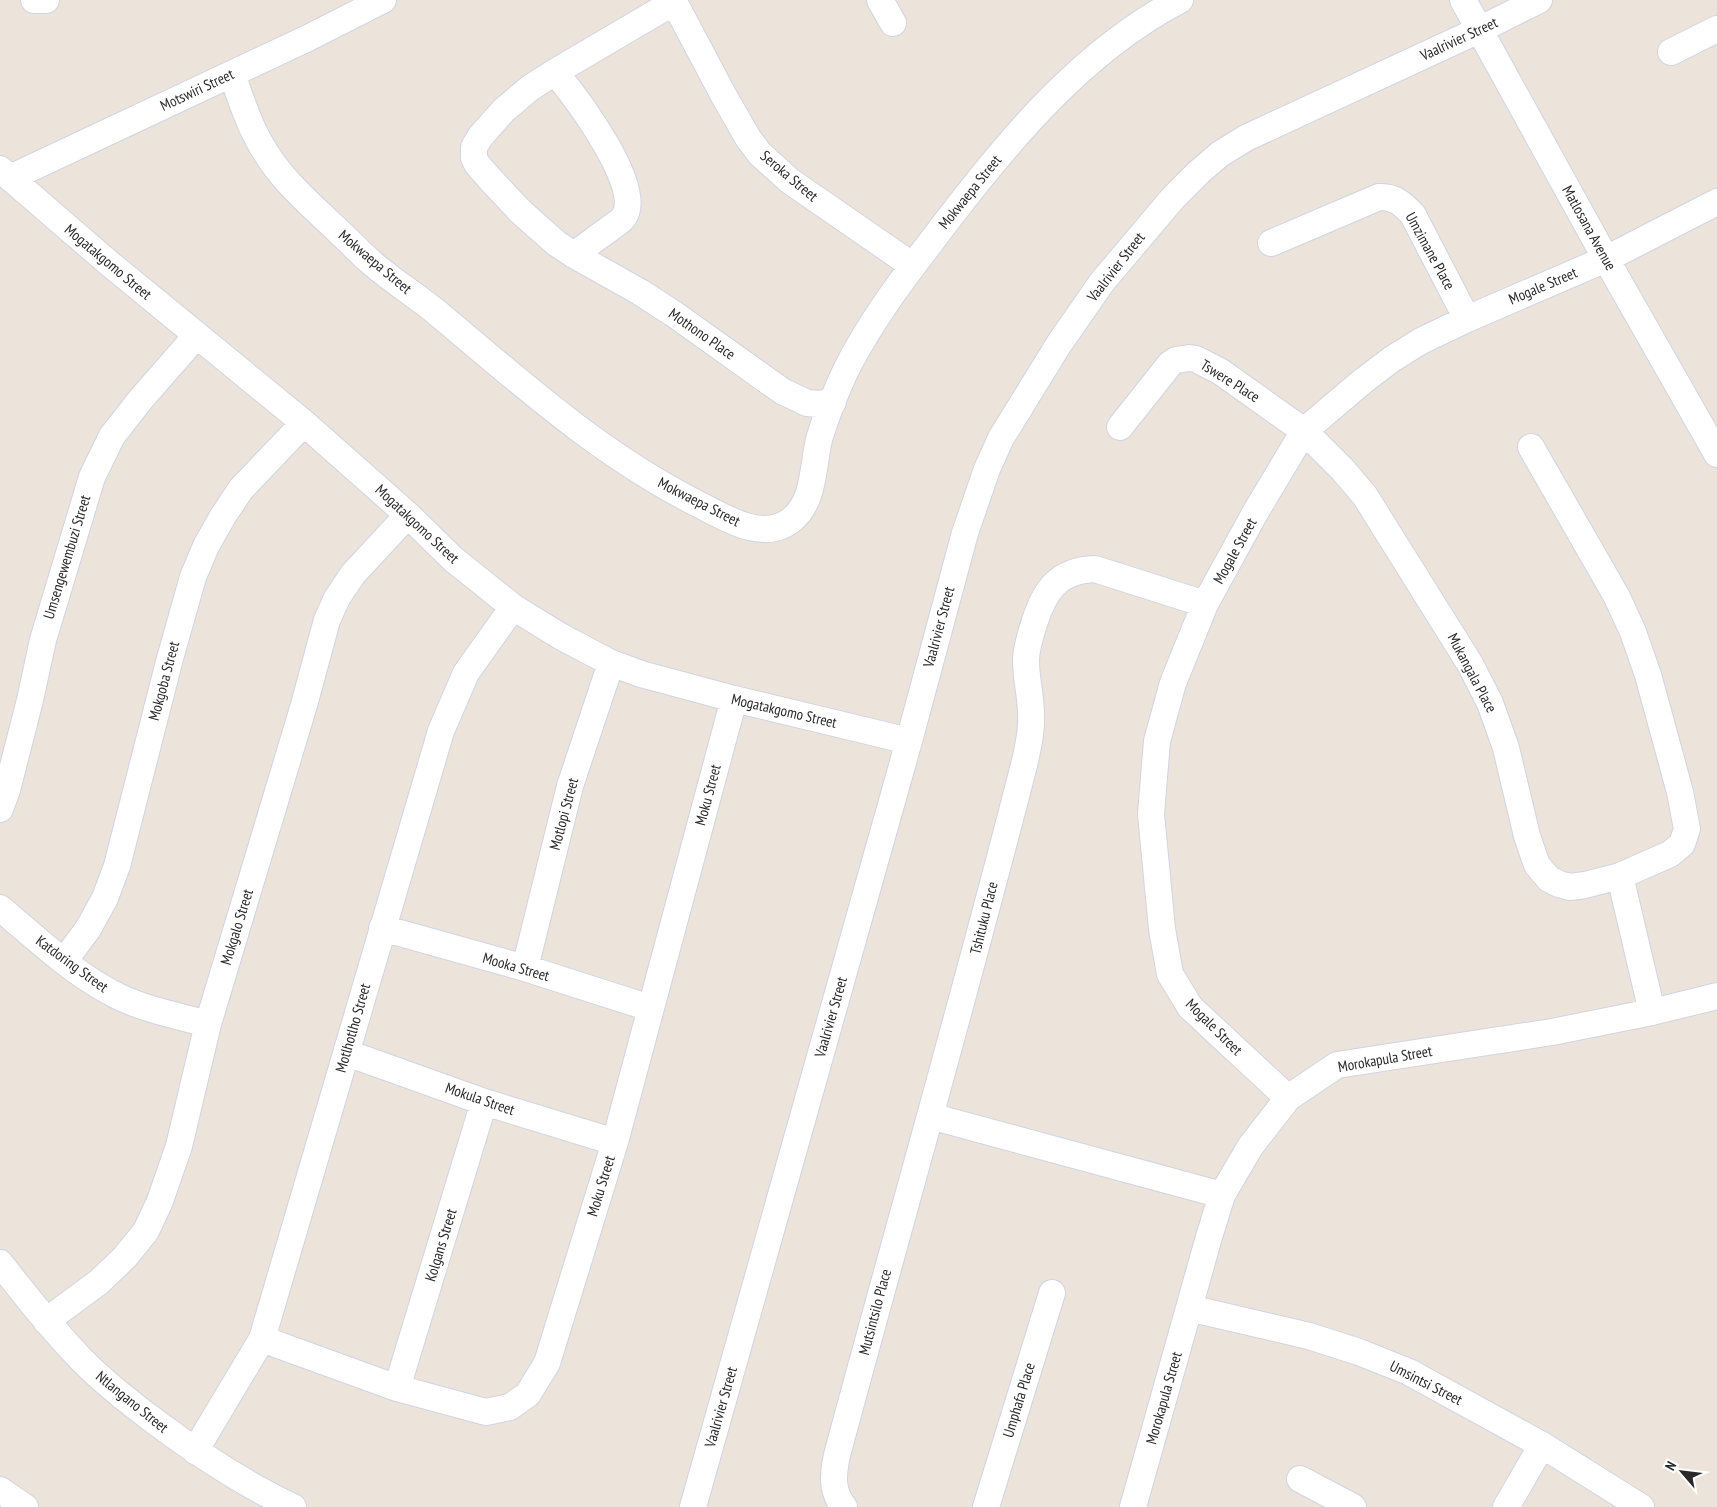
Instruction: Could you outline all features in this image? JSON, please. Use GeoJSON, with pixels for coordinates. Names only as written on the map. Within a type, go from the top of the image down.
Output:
{"type":"FeatureCollection","features":[{"type":"Feature","properties":{"kind":"street"},"geometry":{"type":"LineString","coordinates":[[34,0],[46,0]]}},
{"type":"Feature","properties":{"kind":"street","name":"Motswiri Street"},"geometry":{"type":"LineString","coordinates":[[5,174],[232,74],[383,0]]}},
{"type":"Feature","properties":{"kind":"street"},"geometry":{"type":"LineString","coordinates":[[880,0],[893,23]]}},
{"type":"Feature","properties":{"kind":"street","name":"Mokwaepa Street"},"geometry":{"type":"LineString","coordinates":[[232,74],[250,127],[262,149],[301,195],[372,263],[431,308],[570,424],[628,465],[682,496],[738,524],[761,529],[775,529],[787,524],[799,514],[807,498],[820,437],[845,372],[865,335],[912,266],[961,201],[1043,107],[1088,64],[1121,36],[1156,12],[1180,0]]}},
{"type":"Feature","properties":{"kind":"street","name":"Matlosana Avenue"},"geometry":{"type":"LineString","coordinates":[[1463,0],[1606,259],[1717,454]]}},
{"type":"Feature","properties":{"kind":"street","name":"Vaalrivier Street"},"geometry":{"type":"LineString","coordinates":[[693,1507],[908,741],[964,534],[987,469],[1001,438],[1059,344],[1102,282],[1173,198],[1220,154],[1246,138],[1479,30],[1539,0]]}},
{"type":"Feature","properties":{"kind":"street","name":"Seroka Street"},"geometry":{"type":"LineString","coordinates":[[673,1],[725,98],[748,138],[760,154],[796,185],[912,266]]}},
{"type":"Feature","properties":{"kind":"street","name":"Mothono Place"},"geometry":{"type":"LineString","coordinates":[[673,1],[530,88],[504,110],[480,137],[473,152],[477,164],[521,212],[549,238],[574,255],[640,292],[674,314],[782,391],[807,403],[833,402]]}},
{"type":"Feature","properties":{"kind":"street"},"geometry":{"type":"LineString","coordinates":[[1671,52],[1717,29]]}},
{"type":"Feature","properties":{"kind":"street"},"geometry":{"type":"LineString","coordinates":[[555,72],[578,100],[598,130],[615,163],[629,199],[624,218],[574,255]]}},
{"type":"Feature","properties":{"kind":"street","name":"Mogatakgomo Street"},"geometry":{"type":"LineString","coordinates":[[5,174],[110,264],[304,423],[408,515],[453,559],[513,606],[560,636],[611,663],[641,674],[734,699],[908,741]]}},
{"type":"Feature","properties":{"kind":"street","name":"Umzimane Place"},"geometry":{"type":"LineString","coordinates":[[1271,243],[1379,197],[1393,199],[1413,215],[1467,319]]}},
{"type":"Feature","properties":{"kind":"street","name":"Mogale Street"},"geometry":{"type":"LineString","coordinates":[[1288,1098],[1190,1007],[1170,974],[1162,929],[1150,814],[1157,741],[1173,683],[1205,604],[1255,513],[1304,431],[1392,359],[1421,341],[1606,259],[1717,202]]}},
{"type":"Feature","properties":{"kind":"street","name":"Umsengewembuzi Street"},"geometry":{"type":"LineString","coordinates":[[0,810],[30,700],[42,640],[92,477],[112,436],[197,334]]}},
{"type":"Feature","properties":{"kind":"street","name":"Tswere Place"},"geometry":{"type":"LineString","coordinates":[[1120,427],[1170,364],[1176,360],[1189,358],[1196,359],[1221,372],[1304,431]]}},
{"type":"Feature","properties":{"kind":"street","name":"Mokgoba Street"},"geometry":{"type":"LineString","coordinates":[[64,961],[88,928],[105,898],[116,866],[169,662],[193,577],[206,546],[241,489],[304,423]]}},
{"type":"Feature","properties":{"kind":"street","name":"Mukangala Place"},"geometry":{"type":"LineString","coordinates":[[1304,431],[1343,470],[1365,496],[1470,664],[1490,703],[1506,748],[1527,836],[1537,865],[1549,879],[1570,887],[1620,876],[1670,854],[1682,844],[1687,829],[1684,809],[1648,675],[1633,632],[1617,597],[1532,447]]}},
{"type":"Feature","properties":{"kind":"street","name":"Mokgalo Street"},"geometry":{"type":"LineString","coordinates":[[46,1321],[99,1282],[125,1257],[146,1231],[160,1201],[179,1146],[208,1024],[301,715],[327,620],[337,598],[353,574],[408,515]]}},
{"type":"Feature","properties":{"kind":"street","name":"Tshituku Place"},"geometry":{"type":"LineString","coordinates":[[930,1116],[1025,763],[1032,716],[1026,661],[1030,638],[1044,596],[1051,587],[1070,573],[1095,569],[1205,604]]}},
{"type":"Feature","properties":{"kind":"street","name":"Motlhotlho Street"},"geometry":{"type":"LineString","coordinates":[[195,1451],[262,1339],[441,731],[466,672],[513,606]]}},
{"type":"Feature","properties":{"kind":"street","name":"Motlopi Street"},"geometry":{"type":"LineString","coordinates":[[525,968],[570,786],[611,663]]}},
{"type":"Feature","properties":{"kind":"street","name":"Moku Street"},"geometry":{"type":"LineString","coordinates":[[262,1339],[397,1388],[486,1412],[510,1407],[528,1394],[547,1363],[615,1142],[734,699]]}},
{"type":"Feature","properties":{"kind":"street"},"geometry":{"type":"LineString","coordinates":[[1620,876],[1652,1012]]}},
{"type":"Feature","properties":{"kind":"street","name":"Katdoring Street"},"geometry":{"type":"LineString","coordinates":[[0,908],[89,980],[126,1000],[146,1008],[208,1024]]}},
{"type":"Feature","properties":{"kind":"street","name":"Mooka Street"},"geometry":{"type":"LineString","coordinates":[[382,928],[525,968],[650,1008]]}},
{"type":"Feature","properties":{"kind":"street","name":"Morokapula Street"},"geometry":{"type":"LineString","coordinates":[[1133,1507],[1222,1195],[1250,1147],[1288,1098],[1337,1065],[1552,1032],[1652,1012],[1717,996]]}},
{"type":"Feature","properties":{"kind":"street","name":"Mokula Street"},"geometry":{"type":"LineString","coordinates":[[347,1053],[484,1102],[615,1142]]}},
{"type":"Feature","properties":{"kind":"street","name":"Kolgans Street"},"geometry":{"type":"LineString","coordinates":[[397,1388],[484,1102]]}},
{"type":"Feature","properties":{"kind":"street"},"geometry":{"type":"LineString","coordinates":[[930,1116],[1222,1195]]}},
{"type":"Feature","properties":{"kind":"street","name":"Mutsintsilo Place"},"geometry":{"type":"LineString","coordinates":[[844,1507],[838,1499],[834,1486],[833,1473],[837,1454],[930,1116]]}},
{"type":"Feature","properties":{"kind":"street","name":"Ntlangano Street"},"geometry":{"type":"LineString","coordinates":[[0,1263],[46,1321],[82,1360],[116,1392],[195,1451],[257,1490],[293,1507]]}},
{"type":"Feature","properties":{"kind":"street","name":"Umphafa Place"},"geometry":{"type":"LineString","coordinates":[[986,1507],[1052,1293]]}},
{"type":"Feature","properties":{"kind":"street","name":"Umsintsi Street"},"geometry":{"type":"LineString","coordinates":[[1189,1308],[1309,1336],[1359,1352],[1409,1372],[1542,1445],[1641,1507]]}},
{"type":"Feature","properties":{"kind":"street"},"geometry":{"type":"LineString","coordinates":[[1506,1507],[1542,1445]]}},
{"type":"Feature","properties":{"kind":"street"},"geometry":{"type":"LineString","coordinates":[[1300,1478],[1353,1507]]}},
{"type":"Feature","properties":{"kind":"street"},"geometry":{"type":"LineString","coordinates":[[0,1490],[25,1507]]}}]}
